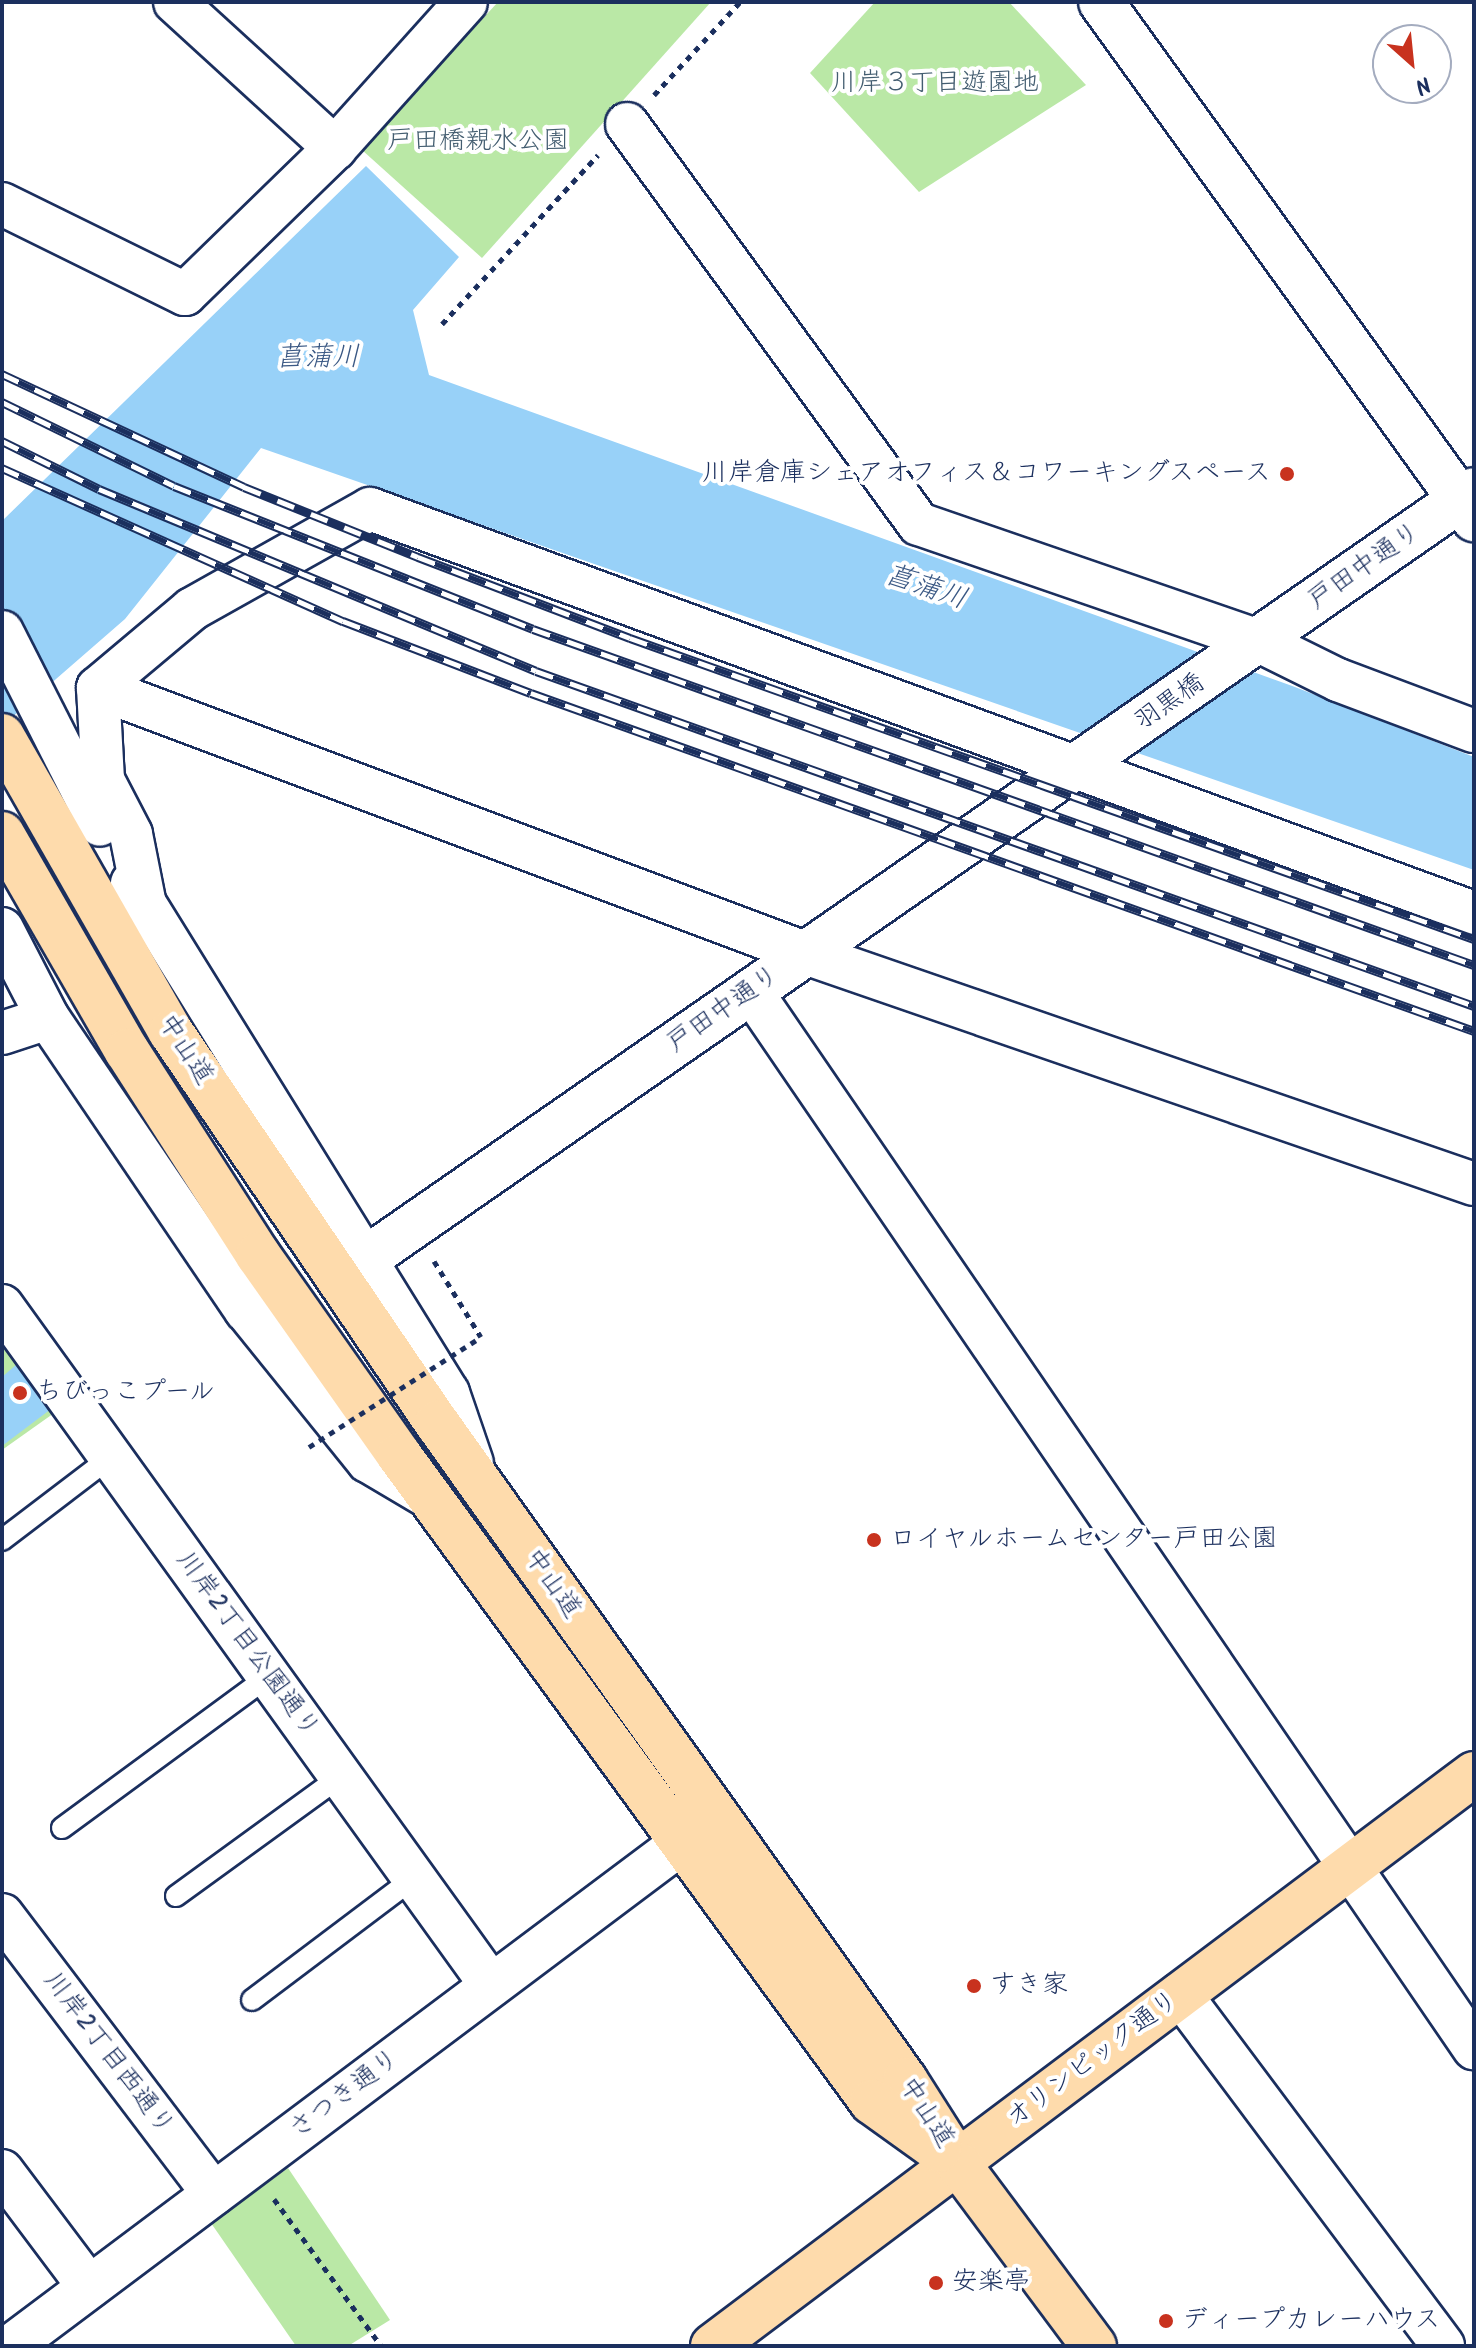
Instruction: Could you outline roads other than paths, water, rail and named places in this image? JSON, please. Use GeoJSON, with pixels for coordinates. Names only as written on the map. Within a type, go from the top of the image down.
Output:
{"type":"FeatureCollection","features":[{"type":"Feature","properties":{"kind":"main road","name":"中山道"},"geometry":{"type":"LineString","coordinates":[[6,743],[171,1032],[478,1479],[905,2080],[959,2165]]}},
{"type":"Feature","properties":{"kind":"main road","name":"中山道"},"geometry":{"type":"LineString","coordinates":[[2,834],[127,1051],[258,1255],[679,1845],[872,2102],[959,2165]]}},
{"type":"Feature","properties":{"kind":"main road","name":"オリンピック通り"},"geometry":{"type":"LineString","coordinates":[[713,2346],[959,2165],[1180,1994],[1474,1774]]}},
{"type":"Feature","properties":{"kind":"main road"},"geometry":{"type":"LineString","coordinates":[[959,2165],[1094,2346]]}},
{"type":"Feature","properties":{"kind":"street"},"geometry":{"type":"LineString","coordinates":[[175,2],[335,148]]}},
{"type":"Feature","properties":{"kind":"street"},"geometry":{"type":"LineString","coordinates":[[2,204],[185,294],[335,148],[466,2]]}},
{"type":"Feature","properties":{"kind":"street"},"geometry":{"type":"LineString","coordinates":[[1109,5],[1470,503]]}},
{"type":"Feature","properties":{"kind":"street"},"geometry":{"type":"LineString","coordinates":[[627,124],[919,524],[1258,642],[1338,680],[1474,731]]}},
{"type":"Feature","properties":{"kind":"street","name":"戸田中通り"},"geometry":{"type":"LineString","coordinates":[[1258,642],[1470,503]]}},
{"type":"Feature","properties":{"kind":"street"},"geometry":{"type":"LineString","coordinates":[[98,688],[192,609],[370,509],[1082,765],[1474,913]]}},
{"type":"Feature","properties":{"kind":"street"},"geometry":{"type":"LineString","coordinates":[[2,632],[145,905],[448,1393],[478,1479]]}},
{"type":"Feature","properties":{"kind":"street","name":"羽黒橋"},"geometry":{"type":"LineString","coordinates":[[1082,765],[1258,642]]}},
{"type":"Feature","properties":{"kind":"street"},"geometry":{"type":"LineString","coordinates":[[98,688],[103,780],[131,834],[145,905]]}},
{"type":"Feature","properties":{"kind":"street"},"geometry":{"type":"LineString","coordinates":[[98,688],[805,953],[1474,1184]]}},
{"type":"Feature","properties":{"kind":"street","name":"戸田中通り"},"geometry":{"type":"LineString","coordinates":[[367,1258],[805,953],[1082,765]]}},
{"type":"Feature","properties":{"kind":"street"},"geometry":{"type":"LineString","coordinates":[[2,929],[26,1025]]}},
{"type":"Feature","properties":{"kind":"street"},"geometry":{"type":"LineString","coordinates":[[2,989],[26,1025],[246,1310],[368,1461],[429,1497]]}},
{"type":"Feature","properties":{"kind":"street"},"geometry":{"type":"LineString","coordinates":[[751,991],[1352,1864],[1474,2048]]}},
{"type":"Feature","properties":{"kind":"street","name":"川岸2丁目公園通り"},"geometry":{"type":"LineString","coordinates":[[2,1306],[491,1985]]}},
{"type":"Feature","properties":{"kind":"street","name":"さつき通り"},"geometry":{"type":"LineString","coordinates":[[11,2346],[679,1845]]}},
{"type":"Feature","properties":{"kind":"street","name":"川岸2丁目西通り"},"geometry":{"type":"LineString","coordinates":[[2,1915],[214,2194]]}},
{"type":"Feature","properties":{"kind":"street"},"geometry":{"type":"LineString","coordinates":[[1180,1994],[1443,2346]]}},
{"type":"Feature","properties":{"kind":"street"},"geometry":{"type":"LineString","coordinates":[[2,2171],[89,2287]]}},
{"type":"Feature","properties":{"kind":"lane"},"geometry":{"type":"LineString","coordinates":[[2,1540],[111,1457]]}},
{"type":"Feature","properties":{"kind":"lane"},"geometry":{"type":"LineString","coordinates":[[62,1828],[269,1676]]}},
{"type":"Feature","properties":{"kind":"lane"},"geometry":{"type":"LineString","coordinates":[[176,1896],[341,1776]]}},
{"type":"Feature","properties":{"kind":"lane"},"geometry":{"type":"LineString","coordinates":[[252,2000],[414,1878]]}},
{"type":"Feature","properties":{"kind":"water","name":"菖蒲川"},"geometry":{"type":"Polygon","coordinates":[[[366,166],[459,257],[413,310],[429,375],[1295,687],[1474,757],[1474,870],[261,448],[125,619],[2,726],[2,521],[366,166]]]}},
{"type":"Feature","properties":{"kind":"water","name":"ちびっこプール"},"geometry":{"type":"Polygon","coordinates":[[[16,1365],[51,1409],[2,1446],[2,1377],[16,1365]]]}},
{"type":"Feature","properties":{"kind":"railway"},"geometry":{"type":"LineString","coordinates":[[2,374],[244,487],[418,557],[630,638],[1474,939]]}},
{"type":"Feature","properties":{"kind":"railway"},"geometry":{"type":"LineString","coordinates":[[2,402],[174,486],[533,629],[1474,965]]}},
{"type":"Feature","properties":{"kind":"railway"},"geometry":{"type":"LineString","coordinates":[[2,441],[99,489],[536,671],[1474,1006]]}},
{"type":"Feature","properties":{"kind":"railway"},"geometry":{"type":"LineString","coordinates":[[2,468],[343,621],[531,693],[1474,1031]]}},
{"type":"Feature","properties":{"kind":"place","name":"川岸倉庫シェアオフィス＆コワーキングスペース"},"geometry":{"type":"Point","coordinates":[1287,474]}},
{"type":"Feature","properties":{"kind":"place","name":"ちびっこプール"},"geometry":{"type":"Point","coordinates":[20,1393]}},
{"type":"Feature","properties":{"kind":"place","name":"ロイヤルホームセンター戸田公園"},"geometry":{"type":"Point","coordinates":[874,1540]}},
{"type":"Feature","properties":{"kind":"place","name":"すき家"},"geometry":{"type":"Point","coordinates":[974,1986]}},
{"type":"Feature","properties":{"kind":"place","name":"安楽亭"},"geometry":{"type":"Point","coordinates":[936,2283]}},
{"type":"Feature","properties":{"kind":"place","name":"ディープカレーハウス"},"geometry":{"type":"Point","coordinates":[1166,2321]}},
{"type":"Feature","properties":{"kind":"park label","name":"川岸３丁目遊園地"},"geometry":{"type":"Point","coordinates":[935,84]}},
{"type":"Feature","properties":{"kind":"park label","name":"戸田橋親水公園"},"geometry":{"type":"Point","coordinates":[478,142]}}]}
